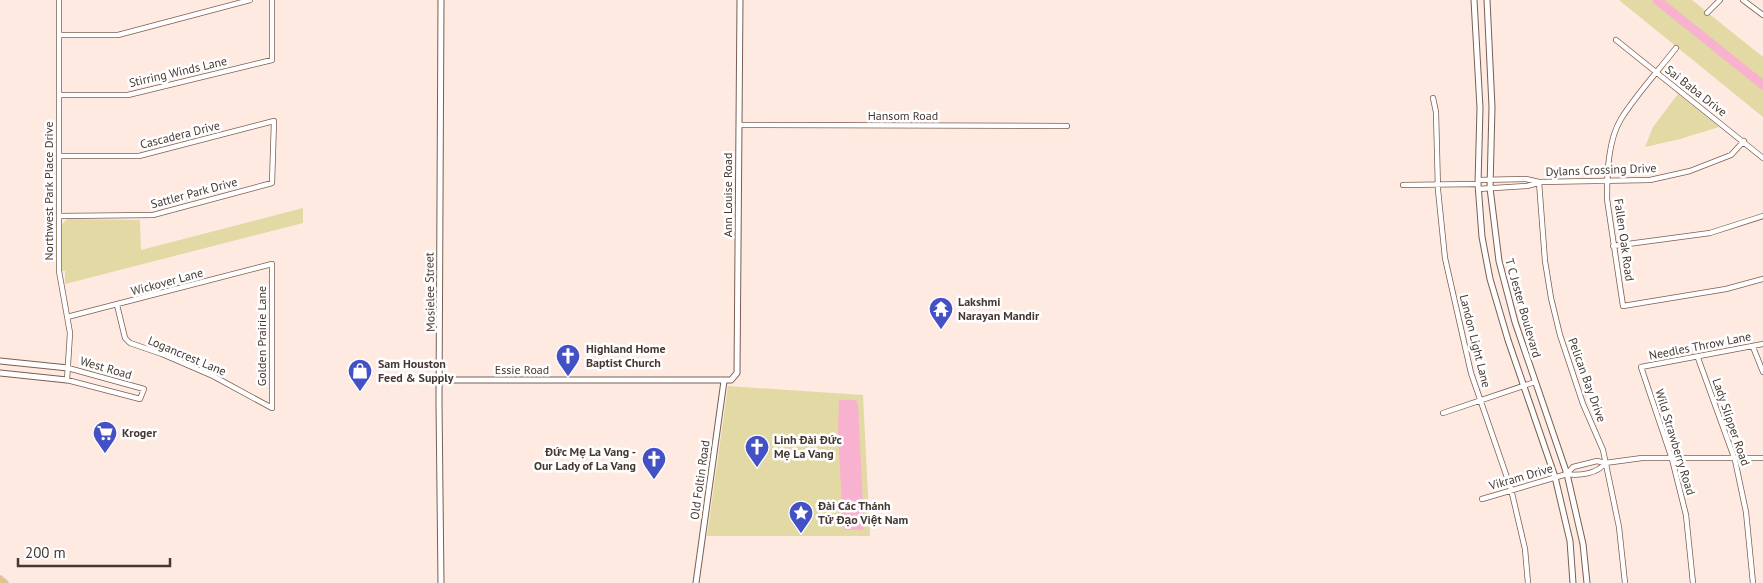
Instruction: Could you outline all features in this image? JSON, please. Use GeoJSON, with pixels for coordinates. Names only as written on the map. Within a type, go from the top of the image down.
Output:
{"type":"FeatureCollection","features":[{"type":"Feature","properties":{"kind":"main road"},"geometry":{"type":"LineString","coordinates":[[0,579],[5,583]]}},
{"type":"Feature","properties":{"kind":"street","name":"Northwest Park Place Drive"},"geometry":{"type":"LineString","coordinates":[[59,0],[60,283],[67,317],[70,346],[66,380]]}},
{"type":"Feature","properties":{"kind":"street"},"geometry":{"type":"LineString","coordinates":[[59,35],[118,35],[250,0]]}},
{"type":"Feature","properties":{"kind":"street","name":"Stirring Winds Lane"},"geometry":{"type":"LineString","coordinates":[[59,95],[128,95],[272,60],[272,0]]}},
{"type":"Feature","properties":{"kind":"street","name":"Mosielee Street"},"geometry":{"type":"LineString","coordinates":[[441,0],[441,583]]}},
{"type":"Feature","properties":{"kind":"street","name":"Ann Louise Road"},"geometry":{"type":"LineString","coordinates":[[724,380],[731,380],[737,373],[740,0]]}},
{"type":"Feature","properties":{"kind":"street","name":"T C Jester Boulevard"},"geometry":{"type":"LineString","coordinates":[[1474,0],[1480,100],[1478,184],[1486,263],[1523,387],[1555,477],[1570,541],[1573,583]]}},
{"type":"Feature","properties":{"kind":"street","name":"T C Jester Boulevard"},"geometry":{"type":"LineString","coordinates":[[1487,0],[1492,107],[1490,188],[1494,235],[1504,285],[1567,474],[1583,544],[1587,583]]}},
{"type":"Feature","properties":{"kind":"street"},"geometry":{"type":"LineString","coordinates":[[1707,13],[1720,0]]}},
{"type":"Feature","properties":{"kind":"street"},"geometry":{"type":"LineString","coordinates":[[1744,0],[1763,15]]}},
{"type":"Feature","properties":{"kind":"street","name":"Sai Baba Drive"},"geometry":{"type":"LineString","coordinates":[[1616,40],[1763,158]]}},
{"type":"Feature","properties":{"kind":"street","name":"Fallen Oak Road"},"geometry":{"type":"LineString","coordinates":[[1676,48],[1621,119],[1613,143],[1607,181],[1608,207],[1623,306],[1726,289],[1763,279]]}},
{"type":"Feature","properties":{"kind":"street","name":"Landon Light Lane"},"geometry":{"type":"LineString","coordinates":[[1433,98],[1436,112],[1437,185],[1445,258],[1470,368],[1511,489],[1525,549],[1528,583]]}},
{"type":"Feature","properties":{"kind":"street","name":"Cascadera Drive"},"geometry":{"type":"LineString","coordinates":[[59,156],[139,156],[274,122]]}},
{"type":"Feature","properties":{"kind":"street","name":"Sattler Park Drive"},"geometry":{"type":"LineString","coordinates":[[59,216],[153,215],[272,183],[274,122]]}},
{"type":"Feature","properties":{"kind":"street","name":"Hansom Road"},"geometry":{"type":"LineString","coordinates":[[740,125],[1067,126]]}},
{"type":"Feature","properties":{"kind":"street","name":"Dylans Crossing Drive"},"geometry":{"type":"LineString","coordinates":[[1478,184],[1490,179],[1526,179],[1539,182],[1650,180],[1690,171],[1731,155],[1744,141]]}},
{"type":"Feature","properties":{"kind":"street","name":"Dylans Crossing Drive"},"geometry":{"type":"LineString","coordinates":[[1478,184],[1490,188],[1527,186],[1539,182]]}},
{"type":"Feature","properties":{"kind":"street","name":"Pelican Bay Drive"},"geometry":{"type":"LineString","coordinates":[[1539,182],[1545,261],[1556,318],[1583,404],[1600,442],[1619,527],[1625,583]]}},
{"type":"Feature","properties":{"kind":"street"},"geometry":{"type":"LineString","coordinates":[[1403,185],[1478,184]]}},
{"type":"Feature","properties":{"kind":"street"},"geometry":{"type":"LineString","coordinates":[[1614,246],[1710,233],[1763,216]]}},
{"type":"Feature","properties":{"kind":"street","name":"Wickover Lane"},"geometry":{"type":"LineString","coordinates":[[67,317],[117,306],[272,264]]}},
{"type":"Feature","properties":{"kind":"street","name":"Golden Prairie Lane"},"geometry":{"type":"LineString","coordinates":[[272,264],[272,408]]}},
{"type":"Feature","properties":{"kind":"street","name":"Logancrest Lane"},"geometry":{"type":"LineString","coordinates":[[117,306],[125,338],[130,343],[162,354],[213,376],[272,408]]}},
{"type":"Feature","properties":{"kind":"street","name":"Needles Throw Lane"},"geometry":{"type":"LineString","coordinates":[[1641,367],[1698,358],[1763,344]]}},
{"type":"Feature","properties":{"kind":"street"},"geometry":{"type":"LineString","coordinates":[[1753,347],[1763,372]]}},
{"type":"Feature","properties":{"kind":"street","name":"Lady Slipper Road"},"geometry":{"type":"LineString","coordinates":[[1698,358],[1735,460],[1746,512],[1753,583]]}},
{"type":"Feature","properties":{"kind":"street","name":"West Road"},"geometry":{"type":"LineString","coordinates":[[0,361],[68,368],[144,389],[140,400],[66,380],[0,373]]}},
{"type":"Feature","properties":{"kind":"street","name":"Wild Strawberry Road"},"geometry":{"type":"LineString","coordinates":[[1641,367],[1672,459],[1686,515],[1692,583]]}},
{"type":"Feature","properties":{"kind":"street","name":"Essie Road"},"geometry":{"type":"LineString","coordinates":[[440,380],[724,380]]}},
{"type":"Feature","properties":{"kind":"street","name":"Old Foltin Road"},"geometry":{"type":"LineString","coordinates":[[696,583],[724,380]]}},
{"type":"Feature","properties":{"kind":"street"},"geometry":{"type":"LineString","coordinates":[[1443,414],[1535,382]]}},
{"type":"Feature","properties":{"kind":"street","name":"Vikram Drive"},"geometry":{"type":"LineString","coordinates":[[1567,474],[1573,467],[1597,461],[1605,463],[1642,458],[1735,460],[1763,458]]}},
{"type":"Feature","properties":{"kind":"street","name":"Vikram Drive"},"geometry":{"type":"LineString","coordinates":[[1482,499],[1567,474],[1577,476],[1599,468],[1605,463]]}},
{"type":"Feature","properties":{"kind":"shaded area"},"geometry":{"type":"Polygon","coordinates":[[[1619,0],[1692,0],[1763,57],[1763,117],[1619,0]]]}},
{"type":"Feature","properties":{"kind":"shaded area"},"geometry":{"type":"Polygon","coordinates":[[[1678,94],[1719,127],[1645,147],[1653,127],[1678,94]]]}},
{"type":"Feature","properties":{"kind":"shaded area"},"geometry":{"type":"Polygon","coordinates":[[[303,208],[303,223],[65,284],[65,271],[62,271],[62,224],[67,219],[140,220],[141,250],[303,208]]]}},
{"type":"Feature","properties":{"kind":"shaded area"},"geometry":{"type":"Polygon","coordinates":[[[728,386],[863,395],[870,536],[707,536],[728,386]]]}},
{"type":"Feature","properties":{"kind":"shaded area"},"geometry":{"type":"Polygon","coordinates":[[[839,400],[856,400],[858,405],[863,530],[845,530],[843,525],[838,433],[839,400]]]}},
{"type":"Feature","properties":{"kind":"waterway"},"geometry":{"type":"LineString","coordinates":[[1657,0],[1763,85]]}},
{"type":"Feature","properties":{"kind":"place","name":"Lakshmi Narayan Mandir"},"geometry":{"type":"Point","coordinates":[941,330]}},
{"type":"Feature","properties":{"kind":"place","name":"Highland Home Baptist Church"},"geometry":{"type":"Point","coordinates":[568,377]}},
{"type":"Feature","properties":{"kind":"place","name":"Sam Houston Feed & Supply"},"geometry":{"type":"Point","coordinates":[360,392]}},
{"type":"Feature","properties":{"kind":"place","name":"Kroger"},"geometry":{"type":"Point","coordinates":[105,454]}},
{"type":"Feature","properties":{"kind":"place","name":"Linh Đài Đức Mẹ La Vang"},"geometry":{"type":"Point","coordinates":[757,468]}},
{"type":"Feature","properties":{"kind":"place","name":"Đức Mẹ La Vang - Our Lady of La Vang"},"geometry":{"type":"Point","coordinates":[654,480]}},
{"type":"Feature","properties":{"kind":"place","name":"Đài Các Thánh Tử Đạo Việt Nam"},"geometry":{"type":"Point","coordinates":[801,534]}}]}
